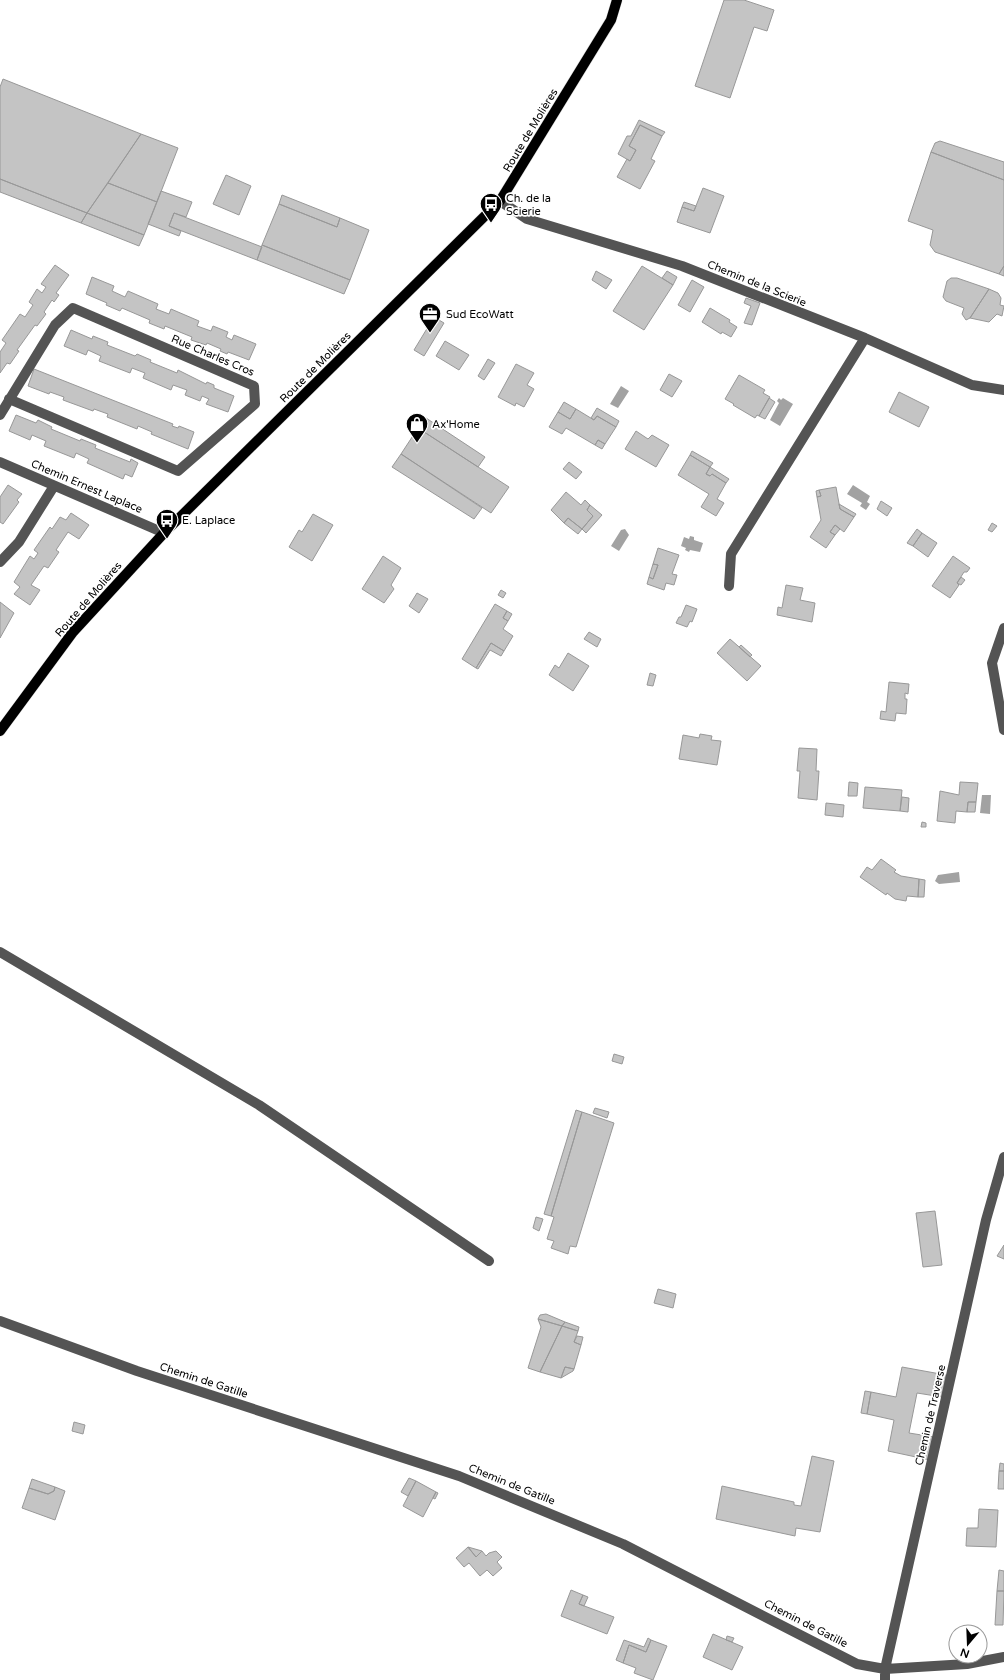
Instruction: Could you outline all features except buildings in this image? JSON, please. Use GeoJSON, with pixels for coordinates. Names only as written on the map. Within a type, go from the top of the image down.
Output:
{"type":"FeatureCollection","features":[{"type":"Feature","properties":{"kind":"main road","name":"Route de Molières"},"geometry":{"type":"LineString","coordinates":[[0,731],[73,632],[164,533],[500,201],[611,20],[617,0]]}},
{"type":"Feature","properties":{"kind":"street","name":"Chemin de la Scierie"},"geometry":{"type":"LineString","coordinates":[[500,201],[527,219],[682,266],[865,338],[972,385],[1004,390]]}},
{"type":"Feature","properties":{"kind":"street","name":"Rue Charles Cros"},"geometry":{"type":"LineString","coordinates":[[0,415],[9,399],[55,326],[73,308],[254,386],[255,404],[178,471],[9,399]]}},
{"type":"Feature","properties":{"kind":"street"},"geometry":{"type":"LineString","coordinates":[[729,586],[731,554],[865,338]]}},
{"type":"Feature","properties":{"kind":"street","name":"Chemin Ernest Laplace"},"geometry":{"type":"LineString","coordinates":[[0,462],[164,533]]}},
{"type":"Feature","properties":{"kind":"street"},"geometry":{"type":"LineString","coordinates":[[0,562],[19,542],[54,486]]}},
{"type":"Feature","properties":{"kind":"street"},"geometry":{"type":"LineString","coordinates":[[1004,628],[992,664],[1004,730]]}},
{"type":"Feature","properties":{"kind":"street"},"geometry":{"type":"LineString","coordinates":[[0,952],[259,1105],[489,1261]]}},
{"type":"Feature","properties":{"kind":"street","name":"Chemin de Traverse"},"geometry":{"type":"LineString","coordinates":[[885,1680],[886,1669],[986,1220],[1004,1157]]}},
{"type":"Feature","properties":{"kind":"street","name":"Chemin de Gatille"},"geometry":{"type":"LineString","coordinates":[[0,1321],[137,1371],[459,1476],[623,1544],[857,1664],[886,1669],[967,1664],[1004,1657]]}},
{"type":"Feature","properties":{"kind":"shaded area"},"geometry":{"type":"Polygon","coordinates":[[[621,386],[629,391],[618,408],[610,404],[621,386]]]}},
{"type":"Feature","properties":{"kind":"shaded area"},"geometry":{"type":"Polygon","coordinates":[[[779,398],[781,400],[783,398],[793,404],[780,426],[770,420],[779,403],[777,401],[779,398]]]}},
{"type":"Feature","properties":{"kind":"shaded area"},"geometry":{"type":"Polygon","coordinates":[[[853,485],[870,496],[867,502],[870,504],[866,510],[860,506],[862,503],[847,494],[853,485]]]}},
{"type":"Feature","properties":{"kind":"shaded area"},"geometry":{"type":"Polygon","coordinates":[[[625,529],[629,535],[619,551],[611,546],[621,530],[625,529]]]}},
{"type":"Feature","properties":{"kind":"shaded area"},"geometry":{"type":"Polygon","coordinates":[[[690,536],[694,537],[694,540],[703,543],[700,552],[690,550],[689,552],[685,550],[686,548],[681,546],[684,537],[689,539],[690,536]]]}},
{"type":"Feature","properties":{"kind":"shaded area"},"geometry":{"type":"Polygon","coordinates":[[[982,795],[991,795],[990,814],[980,813],[982,795]]]}},
{"type":"Feature","properties":{"kind":"shaded area"},"geometry":{"type":"Polygon","coordinates":[[[959,872],[960,882],[939,884],[935,881],[938,875],[959,872]]]}},
{"type":"Feature","properties":{"kind":"place","name":"Ch. de la Scierie"},"geometry":{"type":"Point","coordinates":[491,224]}},
{"type":"Feature","properties":{"kind":"place","name":"Sud EcoWatt"},"geometry":{"type":"Point","coordinates":[430,334]}},
{"type":"Feature","properties":{"kind":"place","name":"Ax'Home"},"geometry":{"type":"Point","coordinates":[417,444]}},
{"type":"Feature","properties":{"kind":"place","name":"E. Laplace"},"geometry":{"type":"Point","coordinates":[167,540]}}]}
